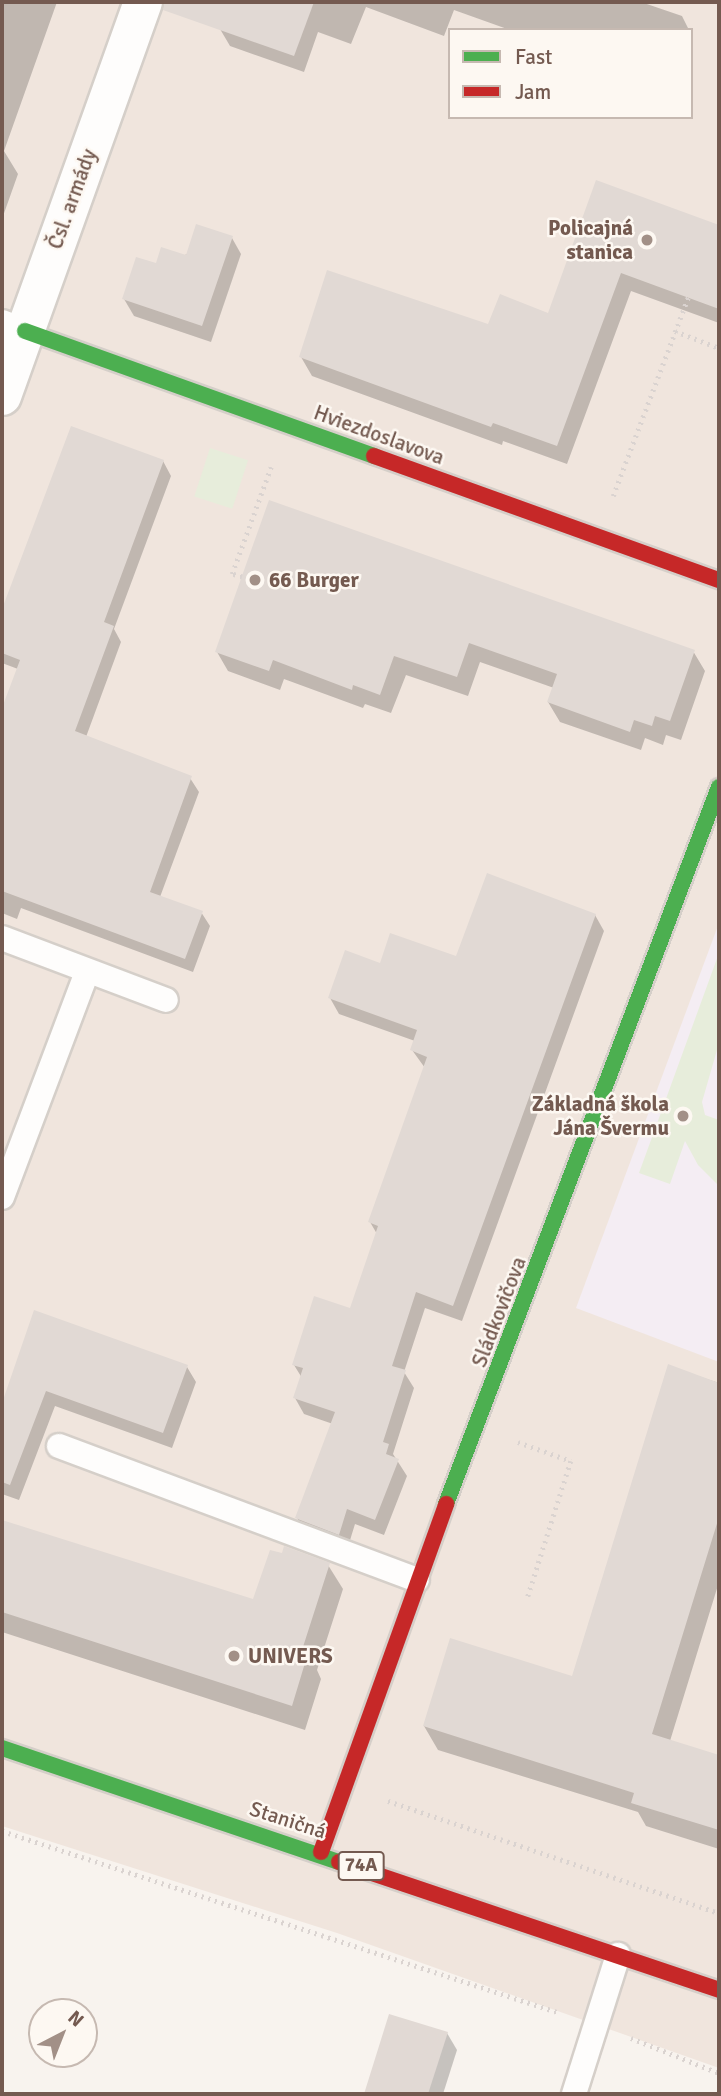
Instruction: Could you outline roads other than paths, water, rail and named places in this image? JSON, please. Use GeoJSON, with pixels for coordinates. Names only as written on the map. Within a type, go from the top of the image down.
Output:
{"type":"FeatureCollection","features":[{"type":"Feature","properties":{"kind":"street","name":"Čsl. armády"},"geometry":{"type":"LineString","coordinates":[[2,396],[13,326],[143,2]]}},
{"type":"Feature","properties":{"kind":"street","name":"Hviezdoslavova"},"geometry":{"type":"LineString","coordinates":[[13,326],[719,580]]}},
{"type":"Feature","properties":{"kind":"street","name":"Sládkovičova"},"geometry":{"type":"LineString","coordinates":[[321,1852],[417,1580],[478,1427],[719,787]]}},
{"type":"Feature","properties":{"kind":"street","name":"Staničná"},"geometry":{"type":"LineString","coordinates":[[2,1748],[321,1852],[719,1990]]}},
{"type":"Feature","properties":{"kind":"lane"},"geometry":{"type":"LineString","coordinates":[[2,938],[166,1000]]}},
{"type":"Feature","properties":{"kind":"lane"},"geometry":{"type":"LineString","coordinates":[[2,1197],[87,972]]}},
{"type":"Feature","properties":{"kind":"lane"},"geometry":{"type":"LineString","coordinates":[[59,1446],[417,1580]]}},
{"type":"Feature","properties":{"kind":"lane"},"geometry":{"type":"LineString","coordinates":[[574,2094],[618,1955]]}},
{"type":"Feature","properties":{"kind":"place","name":"Policajná stanica"},"geometry":{"type":"Point","coordinates":[647,240]}},
{"type":"Feature","properties":{"kind":"place","name":"66 Burger"},"geometry":{"type":"Point","coordinates":[255,580]}},
{"type":"Feature","properties":{"kind":"place","name":"Základná škola Jána Švermu"},"geometry":{"type":"Point","coordinates":[683,1116]}},
{"type":"Feature","properties":{"kind":"place","name":"UNIVERS"},"geometry":{"type":"Point","coordinates":[234,1656]}}]}
